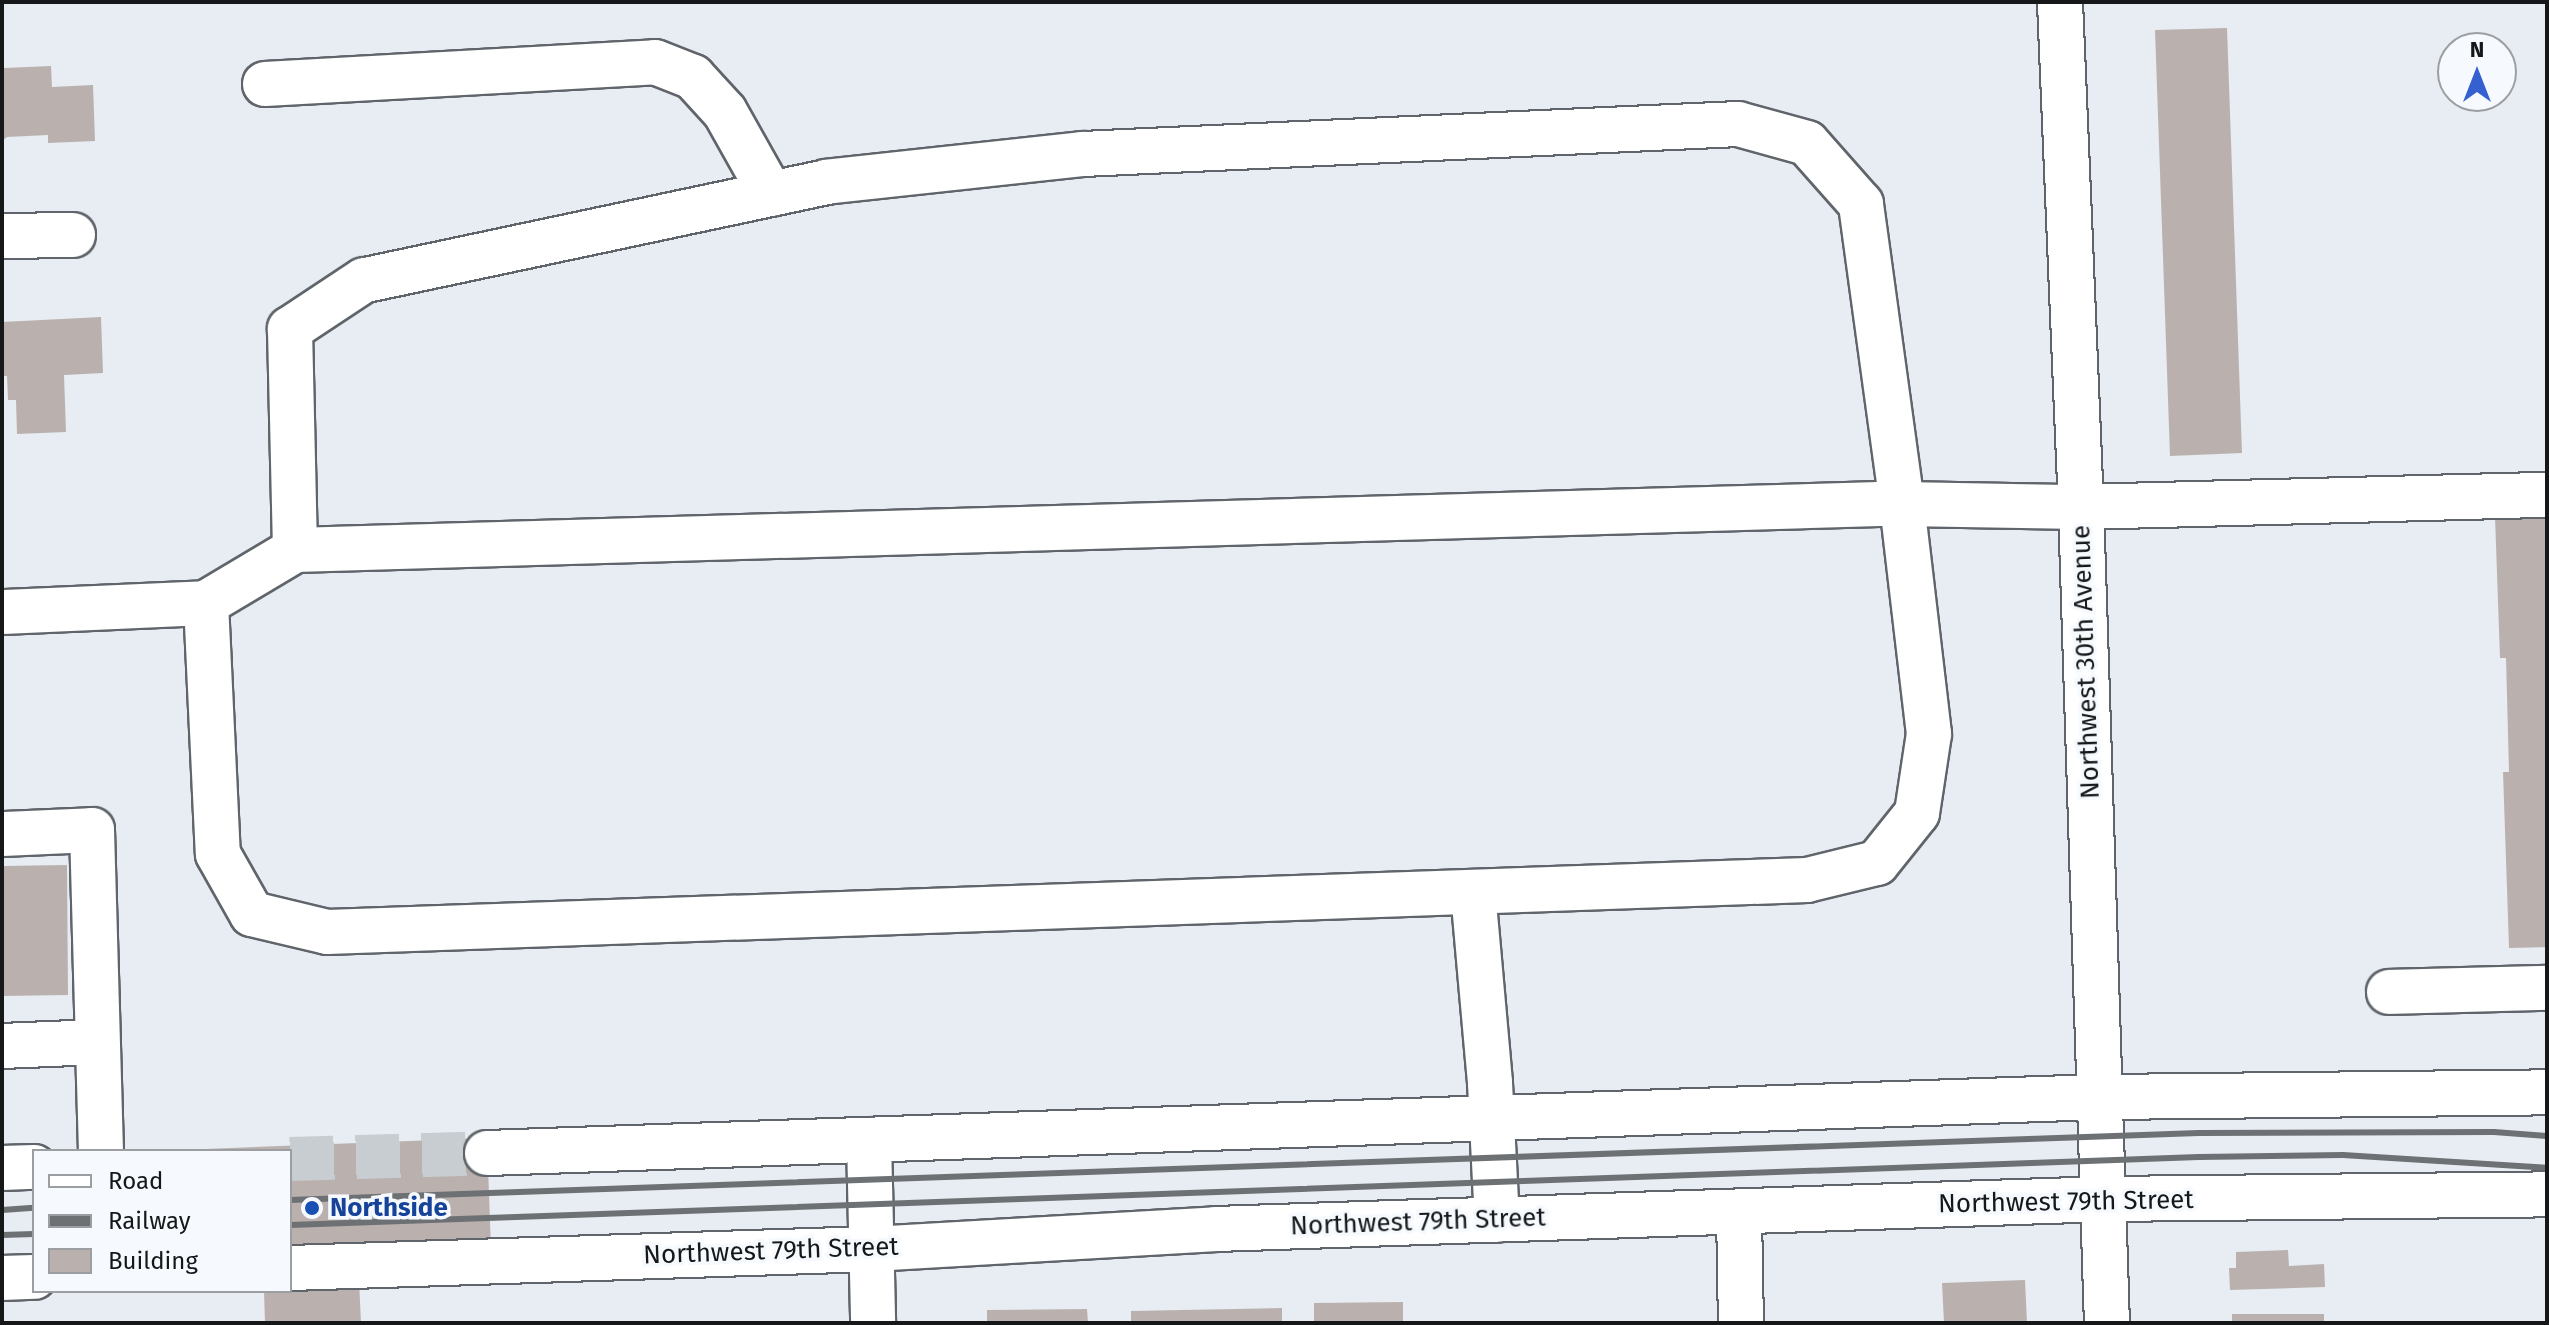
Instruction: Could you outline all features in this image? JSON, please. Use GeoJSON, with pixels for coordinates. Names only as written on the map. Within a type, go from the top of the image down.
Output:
{"type":"FeatureCollection","features":[{"type":"Feature","properties":{"kind":"main road","name":"Northwest 30th Avenue"},"geometry":{"type":"LineString","coordinates":[[2060,2],[2102,1097],[2107,1323]]}},
{"type":"Feature","properties":{"kind":"main road"},"geometry":{"type":"LineString","coordinates":[[265,84],[655,62],[693,77],[725,112],[771,194]]}},
{"type":"Feature","properties":{"kind":"main road"},"geometry":{"type":"LineString","coordinates":[[206,603],[218,854],[252,914],[327,932],[1807,880],[1877,863],[1917,813],[1929,734],[1902,504],[1861,204],[1807,143],[1738,124],[1083,154],[827,182],[364,280],[290,329],[295,550]]}},
{"type":"Feature","properties":{"kind":"main road"},"geometry":{"type":"LineString","coordinates":[[2,236],[73,235]]}},
{"type":"Feature","properties":{"kind":"main road"},"geometry":{"type":"LineString","coordinates":[[2,612],[206,603],[295,550],[1902,504],[2081,507],[2547,495]]}},
{"type":"Feature","properties":{"kind":"main road"},"geometry":{"type":"LineString","coordinates":[[2,834],[92,830],[101,1149]]}},
{"type":"Feature","properties":{"kind":"main road"},"geometry":{"type":"LineString","coordinates":[[1473,892],[1492,1117],[1497,1220]]}},
{"type":"Feature","properties":{"kind":"main road"},"geometry":{"type":"LineString","coordinates":[[2389,992],[2547,988]]}},
{"type":"Feature","properties":{"kind":"main road"},"geometry":{"type":"LineString","coordinates":[[2,1046],[97,1042]]}},
{"type":"Feature","properties":{"kind":"main road"},"geometry":{"type":"LineString","coordinates":[[487,1153],[2102,1097],[2547,1092]]}},
{"type":"Feature","properties":{"kind":"main road"},"geometry":{"type":"LineString","coordinates":[[869,1140],[873,1323]]}},
{"type":"Feature","properties":{"kind":"main road"},"geometry":{"type":"LineString","coordinates":[[2,1168],[32,1167]]}},
{"type":"Feature","properties":{"kind":"main road","name":"Northwest 79th Street"},"geometry":{"type":"LineString","coordinates":[[292,1268],[872,1249],[1216,1229],[2104,1199],[2547,1194]]}},
{"type":"Feature","properties":{"kind":"main road"},"geometry":{"type":"LineString","coordinates":[[1739,1212],[1741,1323]]}},
{"type":"Feature","properties":{"kind":"main road"},"geometry":{"type":"LineString","coordinates":[[2,1278],[32,1277]]}},
{"type":"Feature","properties":{"kind":"building"},"geometry":{"type":"Polygon","coordinates":[[[2227,28],[2242,453],[2170,456],[2155,30],[2227,28]]]}},
{"type":"Feature","properties":{"kind":"building"},"geometry":{"type":"Polygon","coordinates":[[[51,66],[52,87],[93,85],[95,141],[48,143],[48,135],[7,137],[2,141],[4,68],[51,66]]]}},
{"type":"Feature","properties":{"kind":"building"},"geometry":{"type":"Polygon","coordinates":[[[101,317],[103,373],[64,375],[66,432],[17,434],[16,400],[8,400],[7,376],[2,376],[2,322],[101,317]]]}},
{"type":"Feature","properties":{"kind":"building"},"geometry":{"type":"Polygon","coordinates":[[[2547,516],[2547,947],[2509,948],[2503,772],[2509,772],[2506,658],[2500,658],[2495,517],[2547,516]]]}},
{"type":"Feature","properties":{"kind":"building"},"geometry":{"type":"Polygon","coordinates":[[[67,865],[68,995],[2,996],[2,866],[67,865]]]}},
{"type":"Feature","properties":{"kind":"building"},"geometry":{"type":"Polygon","coordinates":[[[487,1138],[492,1276],[359,1280],[361,1323],[265,1323],[264,1293],[292,1293],[292,1149],[206,1149],[487,1138]]]}},
{"type":"Feature","properties":{"kind":"building"},"geometry":{"type":"Polygon","coordinates":[[[2288,1250],[2289,1266],[2324,1264],[2325,1287],[2230,1290],[2229,1268],[2236,1268],[2236,1252],[2288,1250]]]}},
{"type":"Feature","properties":{"kind":"building"},"geometry":{"type":"Polygon","coordinates":[[[2025,1280],[2027,1323],[1944,1323],[1942,1283],[2025,1280]]]}},
{"type":"Feature","properties":{"kind":"building"},"geometry":{"type":"Polygon","coordinates":[[[1403,1302],[1403,1323],[1314,1323],[1314,1303],[1403,1302]]]}},
{"type":"Feature","properties":{"kind":"building"},"geometry":{"type":"Polygon","coordinates":[[[1282,1308],[1282,1323],[1131,1323],[1131,1311],[1282,1308]]]}},
{"type":"Feature","properties":{"kind":"building"},"geometry":{"type":"Polygon","coordinates":[[[1087,1309],[1088,1323],[987,1323],[987,1310],[1087,1309]]]}},
{"type":"Feature","properties":{"kind":"building"},"geometry":{"type":"Polygon","coordinates":[[[2232,1314],[2324,1314],[2324,1323],[2232,1323],[2232,1314]]]}},
{"type":"Feature","properties":{"kind":"tunnel"},"geometry":{"type":"LineString","coordinates":[[292,1159],[487,1153]]}},
{"type":"Feature","properties":{"kind":"railway"},"geometry":{"type":"LineString","coordinates":[[292,1200],[2199,1133],[2494,1132],[2547,1136]]}},
{"type":"Feature","properties":{"kind":"railway"},"geometry":{"type":"LineString","coordinates":[[292,1225],[2199,1157],[2343,1155],[2547,1168]]}},
{"type":"Feature","properties":{"kind":"railway"},"geometry":{"type":"LineString","coordinates":[[2,1210],[32,1208]]}},
{"type":"Feature","properties":{"kind":"railway"},"geometry":{"type":"LineString","coordinates":[[2,1235],[32,1234]]}},
{"type":"Feature","properties":{"kind":"place","name":"Northside"},"geometry":{"type":"Point","coordinates":[312,1208]}}]}
